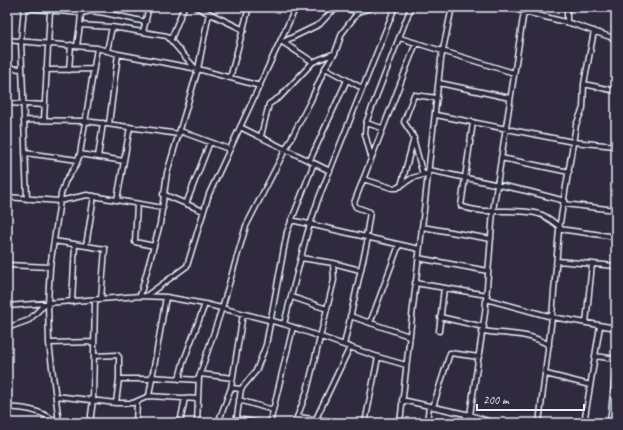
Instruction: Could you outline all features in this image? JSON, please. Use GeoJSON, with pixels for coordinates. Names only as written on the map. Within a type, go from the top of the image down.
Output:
{"type":"FeatureCollection","features":[{"type":"Feature","properties":{"kind":"street"},"geometry":{"type":"LineString","coordinates":[[68,12],[70,7]]}},
{"type":"Feature","properties":{"kind":"street"},"geometry":{"type":"LineString","coordinates":[[143,32],[149,7]]}},
{"type":"Feature","properties":{"kind":"street"},"geometry":{"type":"LineString","coordinates":[[171,39],[184,7]]}},
{"type":"Feature","properties":{"kind":"street"},"geometry":{"type":"LineString","coordinates":[[196,7],[244,30]]}},
{"type":"Feature","properties":{"kind":"street"},"geometry":{"type":"LineString","coordinates":[[230,78],[249,7]]}},
{"type":"Feature","properties":{"kind":"street"},"geometry":{"type":"LineString","coordinates":[[146,296],[188,266],[197,241],[204,211],[229,149],[282,41],[296,7]]}},
{"type":"Feature","properties":{"kind":"street"},"geometry":{"type":"LineString","coordinates":[[197,423],[198,380],[222,308],[241,240],[251,214],[311,100],[325,68],[335,53],[342,33],[362,7]]}},
{"type":"Feature","properties":{"kind":"street"},"geometry":{"type":"LineString","coordinates":[[282,41],[320,24],[331,12],[341,8],[358,12],[374,7]]}},
{"type":"Feature","properties":{"kind":"street"},"geometry":{"type":"LineString","coordinates":[[284,324],[310,225],[362,88],[395,7]]}},
{"type":"Feature","properties":{"kind":"street"},"geometry":{"type":"LineString","coordinates":[[371,157],[365,134],[366,122],[411,7]]}},
{"type":"Feature","properties":{"kind":"street"},"geometry":{"type":"LineString","coordinates":[[400,423],[427,173],[436,114],[443,51],[452,7]]}},
{"type":"Feature","properties":{"kind":"street"},"geometry":{"type":"LineString","coordinates":[[506,7],[568,23],[616,39]]}},
{"type":"Feature","properties":{"kind":"street"},"geometry":{"type":"LineString","coordinates":[[567,7],[568,23]]}},
{"type":"Feature","properties":{"kind":"street"},"geometry":{"type":"LineString","coordinates":[[27,199],[21,41],[24,8],[81,13],[91,11],[146,22]]}},
{"type":"Feature","properties":{"kind":"street"},"geometry":{"type":"LineString","coordinates":[[44,120],[47,42],[50,10]]}},
{"type":"Feature","properties":{"kind":"street"},"geometry":{"type":"LineString","coordinates":[[465,423],[468,415],[479,357],[487,297],[493,211],[524,11]]}},
{"type":"Feature","properties":{"kind":"street"},"geometry":{"type":"LineString","coordinates":[[77,46],[81,13]]}},
{"type":"Feature","properties":{"kind":"street"},"geometry":{"type":"LineString","coordinates":[[140,296],[163,208],[163,194],[167,173],[196,69],[209,13]]}},
{"type":"Feature","properties":{"kind":"street"},"geometry":{"type":"LineString","coordinates":[[80,25],[112,27],[167,36],[196,69]]}},
{"type":"Feature","properties":{"kind":"street"},"geometry":{"type":"LineString","coordinates":[[107,50],[112,27]]}},
{"type":"Feature","properties":{"kind":"street"},"geometry":{"type":"LineString","coordinates":[[538,423],[546,374],[560,228],[576,125],[583,108],[584,84],[594,31]]}},
{"type":"Feature","properties":{"kind":"street"},"geometry":{"type":"LineString","coordinates":[[400,38],[514,74]]}},
{"type":"Feature","properties":{"kind":"street"},"geometry":{"type":"LineString","coordinates":[[7,40],[47,42],[97,48],[118,54],[196,69],[260,86]]}},
{"type":"Feature","properties":{"kind":"street"},"geometry":{"type":"LineString","coordinates":[[282,41],[313,62]]}},
{"type":"Feature","properties":{"kind":"street"},"geometry":{"type":"LineString","coordinates":[[344,345],[367,237],[370,212],[354,205],[382,128],[416,43]]}},
{"type":"Feature","properties":{"kind":"street"},"geometry":{"type":"LineString","coordinates":[[69,70],[72,45]]}},
{"type":"Feature","properties":{"kind":"street"},"geometry":{"type":"LineString","coordinates":[[59,423],[49,343],[47,303],[50,267],[59,201],[65,182],[80,154],[97,48]]}},
{"type":"Feature","properties":{"kind":"street"},"geometry":{"type":"LineString","coordinates":[[261,136],[268,104],[280,97],[313,62],[335,53]]}},
{"type":"Feature","properties":{"kind":"street"},"geometry":{"type":"LineString","coordinates":[[109,124],[118,54]]}},
{"type":"Feature","properties":{"kind":"street"},"geometry":{"type":"LineString","coordinates":[[7,68],[22,69]]}},
{"type":"Feature","properties":{"kind":"street"},"geometry":{"type":"LineString","coordinates":[[325,68],[362,88]]}},
{"type":"Feature","properties":{"kind":"street"},"geometry":{"type":"LineString","coordinates":[[46,70],[94,70]]}},
{"type":"Feature","properties":{"kind":"street"},"geometry":{"type":"LineString","coordinates":[[260,423],[236,421],[241,389],[257,370],[266,345],[282,251],[291,220],[312,161],[347,80]]}},
{"type":"Feature","properties":{"kind":"street"},"geometry":{"type":"LineString","coordinates":[[439,83],[510,98]]}},
{"type":"Feature","properties":{"kind":"street"},"geometry":{"type":"LineString","coordinates":[[584,84],[616,91]]}},
{"type":"Feature","properties":{"kind":"street"},"geometry":{"type":"LineString","coordinates":[[427,173],[414,138],[404,122],[412,97],[416,95],[437,98]]}},
{"type":"Feature","properties":{"kind":"street"},"geometry":{"type":"LineString","coordinates":[[7,103],[45,105]]}},
{"type":"Feature","properties":{"kind":"street"},"geometry":{"type":"LineString","coordinates":[[436,114],[573,142],[616,146]]}},
{"type":"Feature","properties":{"kind":"street"},"geometry":{"type":"LineString","coordinates":[[24,120],[85,121],[179,132],[229,149]]}},
{"type":"Feature","properties":{"kind":"street"},"geometry":{"type":"LineString","coordinates":[[366,122],[382,128]]}},
{"type":"Feature","properties":{"kind":"street"},"geometry":{"type":"LineString","coordinates":[[473,122],[461,206],[493,211],[526,211],[539,214],[560,228],[616,236]]}},
{"type":"Feature","properties":{"kind":"street"},"geometry":{"type":"LineString","coordinates":[[98,157],[103,123]]}},
{"type":"Feature","properties":{"kind":"street"},"geometry":{"type":"LineString","coordinates":[[117,200],[130,127]]}},
{"type":"Feature","properties":{"kind":"street"},"geometry":{"type":"LineString","coordinates":[[240,127],[286,148],[330,171]]}},
{"type":"Feature","properties":{"kind":"street"},"geometry":{"type":"LineString","coordinates":[[401,186],[414,138]]}},
{"type":"Feature","properties":{"kind":"street"},"geometry":{"type":"LineString","coordinates":[[186,204],[210,142]]}},
{"type":"Feature","properties":{"kind":"street"},"geometry":{"type":"LineString","coordinates":[[26,152],[78,160]]}},
{"type":"Feature","properties":{"kind":"street"},"geometry":{"type":"LineString","coordinates":[[80,154],[124,161]]}},
{"type":"Feature","properties":{"kind":"street"},"geometry":{"type":"LineString","coordinates":[[501,158],[569,172]]}},
{"type":"Feature","properties":{"kind":"street"},"geometry":{"type":"LineString","coordinates":[[363,179],[389,188],[401,186],[412,178],[427,173],[497,184],[564,203],[616,210]]}},
{"type":"Feature","properties":{"kind":"street"},"geometry":{"type":"LineString","coordinates":[[163,194],[204,211]]}},
{"type":"Feature","properties":{"kind":"street"},"geometry":{"type":"LineString","coordinates":[[7,207],[7,197],[59,201],[79,196],[94,196],[163,208]]}},
{"type":"Feature","properties":{"kind":"street"},"geometry":{"type":"LineString","coordinates":[[86,246],[94,196]]}},
{"type":"Feature","properties":{"kind":"street"},"geometry":{"type":"LineString","coordinates":[[137,204],[135,242],[154,246]]}},
{"type":"Feature","properties":{"kind":"street"},"geometry":{"type":"LineString","coordinates":[[291,220],[419,249]]}},
{"type":"Feature","properties":{"kind":"street"},"geometry":{"type":"LineString","coordinates":[[422,227],[491,239]]}},
{"type":"Feature","properties":{"kind":"street"},"geometry":{"type":"LineString","coordinates":[[54,241],[104,248],[106,250],[101,300]]}},
{"type":"Feature","properties":{"kind":"street"},"geometry":{"type":"LineString","coordinates":[[72,302],[75,244]]}},
{"type":"Feature","properties":{"kind":"street"},"geometry":{"type":"LineString","coordinates":[[370,323],[399,244]]}},
{"type":"Feature","properties":{"kind":"street"},"geometry":{"type":"LineString","coordinates":[[301,258],[333,262],[360,270]]}},
{"type":"Feature","properties":{"kind":"street"},"geometry":{"type":"LineString","coordinates":[[418,258],[488,271]]}},
{"type":"Feature","properties":{"kind":"street"},"geometry":{"type":"LineString","coordinates":[[557,261],[616,266]]}},
{"type":"Feature","properties":{"kind":"street"},"geometry":{"type":"LineString","coordinates":[[295,423],[306,391],[335,277],[333,262]]}},
{"type":"Feature","properties":{"kind":"street"},"geometry":{"type":"LineString","coordinates":[[586,323],[592,264]]}},
{"type":"Feature","properties":{"kind":"street"},"geometry":{"type":"LineString","coordinates":[[7,265],[50,267]]}},
{"type":"Feature","properties":{"kind":"street"},"geometry":{"type":"LineString","coordinates":[[415,283],[487,297],[552,317],[616,328]]}},
{"type":"Feature","properties":{"kind":"street"},"geometry":{"type":"LineString","coordinates":[[439,331],[444,288]]}},
{"type":"Feature","properties":{"kind":"street"},"geometry":{"type":"LineString","coordinates":[[7,306],[140,296],[166,297],[205,304],[284,324],[378,357],[406,365]]}},
{"type":"Feature","properties":{"kind":"street"},"geometry":{"type":"LineString","coordinates":[[149,396],[166,297]]}},
{"type":"Feature","properties":{"kind":"street"},"geometry":{"type":"LineString","coordinates":[[292,297],[327,309]]}},
{"type":"Feature","properties":{"kind":"street"},"geometry":{"type":"LineString","coordinates":[[90,423],[93,400],[95,300]]}},
{"type":"Feature","properties":{"kind":"street"},"geometry":{"type":"LineString","coordinates":[[7,328],[29,320],[47,303]]}},
{"type":"Feature","properties":{"kind":"street"},"geometry":{"type":"LineString","coordinates":[[179,379],[183,363],[205,304]]}},
{"type":"Feature","properties":{"kind":"street"},"geometry":{"type":"LineString","coordinates":[[218,423],[231,388],[243,314]]}},
{"type":"Feature","properties":{"kind":"street"},"geometry":{"type":"LineString","coordinates":[[350,316],[410,336]]}},
{"type":"Feature","properties":{"kind":"street"},"geometry":{"type":"LineString","coordinates":[[440,317],[483,329],[528,335],[538,338],[549,345]]}},
{"type":"Feature","properties":{"kind":"street"},"geometry":{"type":"LineString","coordinates":[[584,423],[600,326]]}},
{"type":"Feature","properties":{"kind":"street"},"geometry":{"type":"LineString","coordinates":[[270,423],[294,327]]}},
{"type":"Feature","properties":{"kind":"street"},"geometry":{"type":"LineString","coordinates":[[49,343],[94,342]]}},
{"type":"Feature","properties":{"kind":"street"},"geometry":{"type":"LineString","coordinates":[[315,421],[350,347]]}},
{"type":"Feature","properties":{"kind":"street"},"geometry":{"type":"LineString","coordinates":[[427,423],[431,406],[450,353],[479,357]]}},
{"type":"Feature","properties":{"kind":"street"},"geometry":{"type":"LineString","coordinates":[[94,356],[118,356],[119,379],[116,403]]}},
{"type":"Feature","properties":{"kind":"street"},"geometry":{"type":"LineString","coordinates":[[595,356],[616,360]]}},
{"type":"Feature","properties":{"kind":"street"},"geometry":{"type":"LineString","coordinates":[[365,423],[378,357]]}},
{"type":"Feature","properties":{"kind":"street"},"geometry":{"type":"LineString","coordinates":[[610,423],[616,364]]}},
{"type":"Feature","properties":{"kind":"street"},"geometry":{"type":"LineString","coordinates":[[200,374],[233,378]]}},
{"type":"Feature","properties":{"kind":"street"},"geometry":{"type":"LineString","coordinates":[[546,374],[590,385]]}},
{"type":"Feature","properties":{"kind":"street"},"geometry":{"type":"LineString","coordinates":[[119,379],[151,378],[198,380]]}},
{"type":"Feature","properties":{"kind":"street"},"geometry":{"type":"LineString","coordinates":[[231,388],[241,389]]}},
{"type":"Feature","properties":{"kind":"street"},"geometry":{"type":"LineString","coordinates":[[56,396],[116,403],[138,402],[149,396],[198,399]]}},
{"type":"Feature","properties":{"kind":"street"},"geometry":{"type":"LineString","coordinates":[[180,423],[185,398]]}},
{"type":"Feature","properties":{"kind":"street"},"geometry":{"type":"LineString","coordinates":[[239,400],[273,410]]}},
{"type":"Feature","properties":{"kind":"street"},"geometry":{"type":"LineString","coordinates":[[402,400],[468,415],[494,423]]}},
{"type":"Feature","properties":{"kind":"street"},"geometry":{"type":"LineString","coordinates":[[136,423],[138,402]]}},
{"type":"Feature","properties":{"kind":"street"},"geometry":{"type":"LineString","coordinates":[[7,408],[34,410],[59,423]]}},
{"type":"Feature","properties":{"kind":"street"},"geometry":{"type":"LineString","coordinates":[[298,417],[315,421],[344,423]]}}]}
